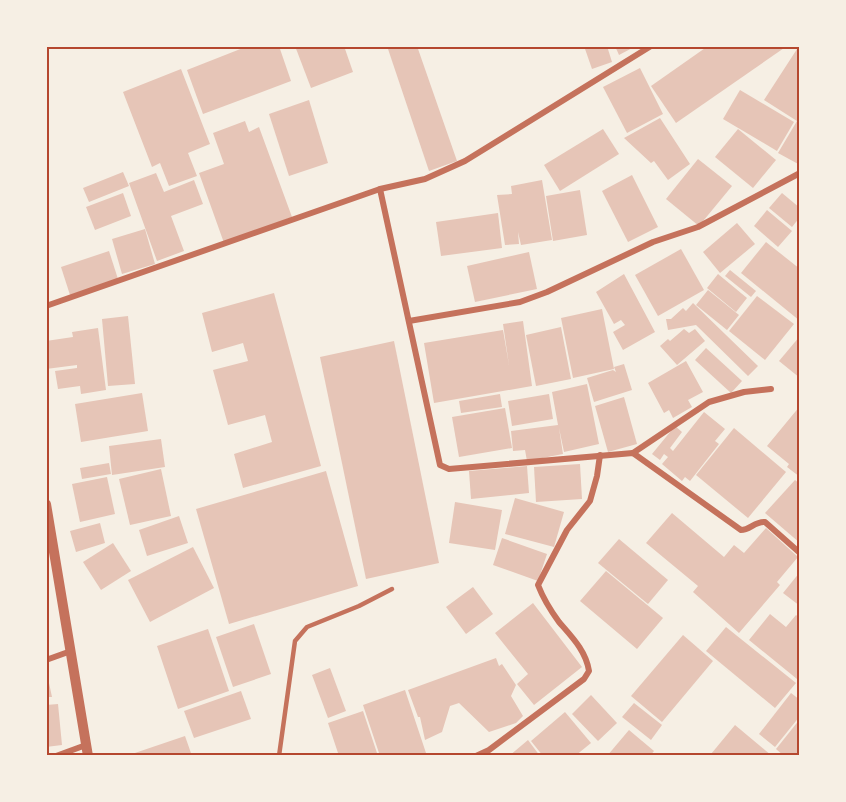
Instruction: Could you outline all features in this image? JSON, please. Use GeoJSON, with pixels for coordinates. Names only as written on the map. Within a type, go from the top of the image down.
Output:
{"type":"FeatureCollection","features":[{"type":"Feature","properties":{"kind":"street"},"geometry":{"type":"LineString","coordinates":[[46,306],[380,189],[425,179],[465,161],[651,46]]}},
{"type":"Feature","properties":{"kind":"street"},"geometry":{"type":"LineString","coordinates":[[409,321],[520,302],[547,292],[652,242],[698,227],[800,173]]}},
{"type":"Feature","properties":{"kind":"street"},"geometry":{"type":"LineString","coordinates":[[380,189],[440,465],[449,469],[633,453],[709,402],[744,392],[771,389]]}},
{"type":"Feature","properties":{"kind":"street"},"geometry":{"type":"LineString","coordinates":[[633,453],[741,530],[758,522],[765,522],[800,553]]}},
{"type":"Feature","properties":{"kind":"street"},"geometry":{"type":"LineString","coordinates":[[477,756],[491,753],[584,679],[590,671],[572,635],[560,623],[537,585],[567,530],[590,501],[600,455]]}},
{"type":"Feature","properties":{"kind":"street"},"geometry":{"type":"LineString","coordinates":[[46,504],[87,750],[56,756]]}},
{"type":"Feature","properties":{"kind":"street"},"geometry":{"type":"LineString","coordinates":[[46,660],[71,651]]}},
{"type":"Feature","properties":{"kind":"lane"},"geometry":{"type":"LineString","coordinates":[[279,756],[295,641],[307,627],[359,606],[392,589]]}},
{"type":"Feature","properties":{"kind":"building"},"geometry":{"type":"Polygon","coordinates":[[[248,46],[279,46],[291,81],[203,114],[187,70],[248,46]]]}},
{"type":"Feature","properties":{"kind":"building"},"geometry":{"type":"Polygon","coordinates":[[[295,46],[344,46],[353,72],[311,88],[295,46]]]}},
{"type":"Feature","properties":{"kind":"building"},"geometry":{"type":"Polygon","coordinates":[[[387,46],[417,46],[457,161],[429,171],[387,46]]]}},
{"type":"Feature","properties":{"kind":"building"},"geometry":{"type":"Polygon","coordinates":[[[584,46],[607,46],[612,62],[592,69],[584,46]]]}},
{"type":"Feature","properties":{"kind":"building"},"geometry":{"type":"Polygon","coordinates":[[[615,46],[636,46],[619,55],[615,46]]]}},
{"type":"Feature","properties":{"kind":"building"},"geometry":{"type":"Polygon","coordinates":[[[708,46],[787,46],[676,123],[651,86],[708,46]]]}},
{"type":"Feature","properties":{"kind":"building"},"geometry":{"type":"Polygon","coordinates":[[[799,46],[800,165],[778,153],[797,121],[764,100],[799,46]]]}},
{"type":"Feature","properties":{"kind":"building"},"geometry":{"type":"Polygon","coordinates":[[[640,68],[663,114],[627,133],[603,87],[640,68]]]}},
{"type":"Feature","properties":{"kind":"building"},"geometry":{"type":"Polygon","coordinates":[[[181,69],[210,144],[188,153],[197,176],[169,186],[160,163],[152,167],[123,92],[181,69]]]}},
{"type":"Feature","properties":{"kind":"building"},"geometry":{"type":"Polygon","coordinates":[[[740,90],[794,122],[777,151],[723,119],[740,90]]]}},
{"type":"Feature","properties":{"kind":"building"},"geometry":{"type":"Polygon","coordinates":[[[309,100],[328,163],[289,176],[269,114],[309,100]]]}},
{"type":"Feature","properties":{"kind":"building"},"geometry":{"type":"Polygon","coordinates":[[[660,118],[690,164],[668,180],[654,161],[651,163],[624,138],[660,118]]]}},
{"type":"Feature","properties":{"kind":"building"},"geometry":{"type":"Polygon","coordinates":[[[245,121],[249,132],[259,127],[292,217],[224,243],[199,173],[224,164],[213,133],[245,121]]]}},
{"type":"Feature","properties":{"kind":"building"},"geometry":{"type":"Polygon","coordinates":[[[603,129],[619,154],[560,191],[544,165],[603,129]]]}},
{"type":"Feature","properties":{"kind":"building"},"geometry":{"type":"Polygon","coordinates":[[[738,129],[776,160],[753,188],[715,157],[738,129]]]}},
{"type":"Feature","properties":{"kind":"building"},"geometry":{"type":"Polygon","coordinates":[[[698,159],[732,186],[699,226],[666,199],[698,159]]]}},
{"type":"Feature","properties":{"kind":"building"},"geometry":{"type":"Polygon","coordinates":[[[123,172],[129,186],[89,202],[83,188],[123,172]]]}},
{"type":"Feature","properties":{"kind":"building"},"geometry":{"type":"Polygon","coordinates":[[[156,173],[164,192],[194,180],[203,204],[171,216],[184,251],[157,261],[129,183],[156,173]]]}},
{"type":"Feature","properties":{"kind":"building"},"geometry":{"type":"Polygon","coordinates":[[[632,175],[658,227],[628,242],[602,191],[632,175]]]}},
{"type":"Feature","properties":{"kind":"building"},"geometry":{"type":"Polygon","coordinates":[[[542,180],[552,240],[521,245],[518,232],[519,244],[505,245],[497,195],[512,194],[511,186],[542,180]]]}},
{"type":"Feature","properties":{"kind":"building"},"geometry":{"type":"Polygon","coordinates":[[[580,190],[587,235],[553,241],[546,196],[580,190]]]}},
{"type":"Feature","properties":{"kind":"building"},"geometry":{"type":"Polygon","coordinates":[[[123,193],[131,216],[95,230],[86,207],[123,193]]]}},
{"type":"Feature","properties":{"kind":"building"},"geometry":{"type":"Polygon","coordinates":[[[782,193],[800,208],[800,217],[792,227],[769,208],[782,193]]]}},
{"type":"Feature","properties":{"kind":"building"},"geometry":{"type":"Polygon","coordinates":[[[767,210],[792,231],[778,247],[754,226],[767,210]]]}},
{"type":"Feature","properties":{"kind":"building"},"geometry":{"type":"Polygon","coordinates":[[[498,213],[502,248],[441,256],[436,222],[498,213]]]}},
{"type":"Feature","properties":{"kind":"building"},"geometry":{"type":"Polygon","coordinates":[[[737,223],[755,244],[720,273],[703,252],[737,223]]]}},
{"type":"Feature","properties":{"kind":"building"},"geometry":{"type":"Polygon","coordinates":[[[145,229],[155,264],[122,274],[112,239],[145,229]]]}},
{"type":"Feature","properties":{"kind":"building"},"geometry":{"type":"Polygon","coordinates":[[[766,242],[800,269],[800,321],[741,273],[766,242]]]}},
{"type":"Feature","properties":{"kind":"building"},"geometry":{"type":"Polygon","coordinates":[[[681,249],[704,290],[658,316],[635,275],[681,249]]]}},
{"type":"Feature","properties":{"kind":"building"},"geometry":{"type":"Polygon","coordinates":[[[109,251],[118,279],[70,295],[61,267],[109,251]]]}},
{"type":"Feature","properties":{"kind":"building"},"geometry":{"type":"Polygon","coordinates":[[[529,252],[537,289],[475,302],[467,266],[529,252]]]}},
{"type":"Feature","properties":{"kind":"building"},"geometry":{"type":"Polygon","coordinates":[[[730,270],[756,291],[751,297],[725,276],[730,270]]]}},
{"type":"Feature","properties":{"kind":"building"},"geometry":{"type":"Polygon","coordinates":[[[624,274],[655,332],[623,350],[613,332],[625,325],[621,320],[614,324],[596,292],[624,274]]]}},
{"type":"Feature","properties":{"kind":"building"},"geometry":{"type":"Polygon","coordinates":[[[718,274],[747,298],[736,312],[707,288],[718,274]]]}},
{"type":"Feature","properties":{"kind":"building"},"geometry":{"type":"Polygon","coordinates":[[[708,290],[739,315],[727,330],[696,305],[708,290]]]}},
{"type":"Feature","properties":{"kind":"building"},"geometry":{"type":"Polygon","coordinates":[[[274,293],[321,466],[243,488],[234,454],[272,442],[265,415],[228,425],[213,370],[248,361],[243,343],[212,352],[202,313],[274,293]]]}},
{"type":"Feature","properties":{"kind":"building"},"geometry":{"type":"Polygon","coordinates":[[[757,296],[794,324],[765,360],[729,331],[757,296]]]}},
{"type":"Feature","properties":{"kind":"building"},"geometry":{"type":"Polygon","coordinates":[[[693,303],[758,366],[748,376],[696,325],[668,330],[666,319],[671,319],[683,308],[686,311],[693,303]]]}},
{"type":"Feature","properties":{"kind":"building"},"geometry":{"type":"Polygon","coordinates":[[[602,309],[614,369],[573,378],[561,318],[602,309]]]}},
{"type":"Feature","properties":{"kind":"building"},"geometry":{"type":"Polygon","coordinates":[[[128,316],[135,384],[108,386],[102,319],[128,316]]]}},
{"type":"Feature","properties":{"kind":"building"},"geometry":{"type":"Polygon","coordinates":[[[523,321],[532,386],[434,403],[424,343],[503,330],[509,365],[503,324],[523,321]]]}},
{"type":"Feature","properties":{"kind":"building"},"geometry":{"type":"Polygon","coordinates":[[[561,327],[571,379],[536,386],[526,335],[561,327]]]}},
{"type":"Feature","properties":{"kind":"building"},"geometry":{"type":"Polygon","coordinates":[[[98,328],[106,390],[81,394],[80,386],[58,389],[55,371],[77,368],[77,365],[46,369],[46,341],[73,337],[72,332],[98,328]]]}},
{"type":"Feature","properties":{"kind":"building"},"geometry":{"type":"Polygon","coordinates":[[[684,329],[689,333],[695,329],[705,341],[677,365],[660,346],[684,329]]]}},
{"type":"Feature","properties":{"kind":"building"},"geometry":{"type":"Polygon","coordinates":[[[800,336],[800,378],[779,361],[800,336]]]}},
{"type":"Feature","properties":{"kind":"building"},"geometry":{"type":"Polygon","coordinates":[[[394,341],[439,563],[366,579],[320,357],[394,341]]]}},
{"type":"Feature","properties":{"kind":"building"},"geometry":{"type":"Polygon","coordinates":[[[706,348],[742,381],[731,393],[695,360],[706,348]]]}},
{"type":"Feature","properties":{"kind":"building"},"geometry":{"type":"Polygon","coordinates":[[[686,361],[703,392],[688,400],[692,407],[673,418],[669,410],[664,413],[648,383],[686,361]]]}},
{"type":"Feature","properties":{"kind":"building"},"geometry":{"type":"Polygon","coordinates":[[[624,364],[632,390],[594,402],[587,378],[613,370],[616,372],[614,367],[624,364]]]}},
{"type":"Feature","properties":{"kind":"building"},"geometry":{"type":"Polygon","coordinates":[[[587,384],[599,444],[564,452],[559,428],[563,454],[527,461],[525,450],[513,451],[511,431],[558,425],[552,392],[587,384]]]}},
{"type":"Feature","properties":{"kind":"building"},"geometry":{"type":"Polygon","coordinates":[[[142,393],[148,431],[81,442],[75,404],[142,393]]]}},
{"type":"Feature","properties":{"kind":"building"},"geometry":{"type":"Polygon","coordinates":[[[500,394],[502,407],[461,413],[459,401],[500,394]]]}},
{"type":"Feature","properties":{"kind":"building"},"geometry":{"type":"Polygon","coordinates":[[[549,394],[553,419],[512,426],[508,401],[549,394]]]}},
{"type":"Feature","properties":{"kind":"building"},"geometry":{"type":"Polygon","coordinates":[[[624,397],[637,444],[608,452],[595,406],[624,397]]]}},
{"type":"Feature","properties":{"kind":"building"},"geometry":{"type":"Polygon","coordinates":[[[800,406],[800,477],[787,467],[789,464],[767,446],[800,406]]]}},
{"type":"Feature","properties":{"kind":"building"},"geometry":{"type":"Polygon","coordinates":[[[505,408],[512,448],[459,457],[452,417],[505,408]]]}},
{"type":"Feature","properties":{"kind":"building"},"geometry":{"type":"Polygon","coordinates":[[[704,412],[725,429],[715,441],[719,444],[690,481],[685,477],[682,481],[662,464],[668,457],[664,454],[660,460],[652,454],[675,426],[682,432],[670,448],[673,451],[704,412]]]}},
{"type":"Feature","properties":{"kind":"building"},"geometry":{"type":"Polygon","coordinates":[[[734,428],[786,472],[748,518],[696,475],[734,428]]]}},
{"type":"Feature","properties":{"kind":"building"},"geometry":{"type":"Polygon","coordinates":[[[161,439],[165,467],[112,475],[109,446],[161,439]]]}},
{"type":"Feature","properties":{"kind":"building"},"geometry":{"type":"Polygon","coordinates":[[[109,463],[111,474],[82,479],[80,468],[109,463]]]}},
{"type":"Feature","properties":{"kind":"building"},"geometry":{"type":"Polygon","coordinates":[[[580,464],[582,499],[536,502],[534,467],[580,464]]]}},
{"type":"Feature","properties":{"kind":"building"},"geometry":{"type":"Polygon","coordinates":[[[527,466],[529,493],[471,499],[469,471],[527,466]]]}},
{"type":"Feature","properties":{"kind":"building"},"geometry":{"type":"Polygon","coordinates":[[[161,469],[171,516],[130,525],[119,479],[161,469]]]}},
{"type":"Feature","properties":{"kind":"building"},"geometry":{"type":"Polygon","coordinates":[[[326,471],[358,586],[229,624],[196,509],[326,471]]]}},
{"type":"Feature","properties":{"kind":"building"},"geometry":{"type":"Polygon","coordinates":[[[107,477],[115,514],[80,522],[72,484],[107,477]]]}},
{"type":"Feature","properties":{"kind":"building"},"geometry":{"type":"Polygon","coordinates":[[[795,480],[800,484],[800,543],[765,513],[795,480]]]}},
{"type":"Feature","properties":{"kind":"building"},"geometry":{"type":"Polygon","coordinates":[[[515,498],[564,512],[554,547],[505,534],[515,498]]]}},
{"type":"Feature","properties":{"kind":"building"},"geometry":{"type":"Polygon","coordinates":[[[455,502],[502,510],[495,550],[449,543],[455,502]]]}},
{"type":"Feature","properties":{"kind":"building"},"geometry":{"type":"Polygon","coordinates":[[[672,513],[724,557],[734,545],[744,553],[766,528],[798,557],[777,582],[780,585],[739,633],[693,592],[698,586],[646,543],[672,513]]]}},
{"type":"Feature","properties":{"kind":"building"},"geometry":{"type":"Polygon","coordinates":[[[179,516],[188,543],[147,556],[139,530],[179,516]]]}},
{"type":"Feature","properties":{"kind":"building"},"geometry":{"type":"Polygon","coordinates":[[[100,523],[105,543],[76,552],[70,531],[100,523]]]}},
{"type":"Feature","properties":{"kind":"building"},"geometry":{"type":"Polygon","coordinates":[[[502,538],[547,554],[538,581],[493,565],[502,538]]]}},
{"type":"Feature","properties":{"kind":"building"},"geometry":{"type":"Polygon","coordinates":[[[619,539],[668,580],[648,604],[598,563],[619,539]]]}},
{"type":"Feature","properties":{"kind":"building"},"geometry":{"type":"Polygon","coordinates":[[[113,543],[131,571],[101,590],[83,562],[113,543]]]}},
{"type":"Feature","properties":{"kind":"building"},"geometry":{"type":"Polygon","coordinates":[[[193,547],[214,588],[150,622],[128,580],[193,547]]]}},
{"type":"Feature","properties":{"kind":"building"},"geometry":{"type":"Polygon","coordinates":[[[606,571],[663,618],[637,649],[580,601],[606,571]]]}},
{"type":"Feature","properties":{"kind":"building"},"geometry":{"type":"Polygon","coordinates":[[[800,572],[800,606],[783,593],[800,572]]]}},
{"type":"Feature","properties":{"kind":"building"},"geometry":{"type":"Polygon","coordinates":[[[473,587],[493,614],[466,634],[446,607],[473,587]]]}},
{"type":"Feature","properties":{"kind":"building"},"geometry":{"type":"Polygon","coordinates":[[[533,603],[582,667],[534,705],[517,684],[528,674],[495,633],[533,603]]]}},
{"type":"Feature","properties":{"kind":"building"},"geometry":{"type":"Polygon","coordinates":[[[770,614],[786,627],[796,615],[800,618],[800,676],[797,679],[749,640],[770,614]]]}},
{"type":"Feature","properties":{"kind":"building"},"geometry":{"type":"Polygon","coordinates":[[[254,624],[271,674],[233,687],[216,637],[254,624]]]}},
{"type":"Feature","properties":{"kind":"building"},"geometry":{"type":"Polygon","coordinates":[[[726,627],[796,683],[775,708],[706,651],[726,627]]]}},
{"type":"Feature","properties":{"kind":"building"},"geometry":{"type":"Polygon","coordinates":[[[208,629],[229,691],[178,709],[157,646],[208,629]]]}},
{"type":"Feature","properties":{"kind":"building"},"geometry":{"type":"Polygon","coordinates":[[[683,635],[713,661],[662,722],[631,696],[683,635]]]}},
{"type":"Feature","properties":{"kind":"building"},"geometry":{"type":"Polygon","coordinates":[[[496,658],[499,666],[502,664],[516,685],[511,696],[523,716],[516,723],[489,732],[459,703],[450,706],[442,732],[425,740],[420,717],[418,717],[408,690],[496,658]]]}},
{"type":"Feature","properties":{"kind":"building"},"geometry":{"type":"Polygon","coordinates":[[[330,668],[346,711],[328,718],[312,675],[330,668]]]}},
{"type":"Feature","properties":{"kind":"building"},"geometry":{"type":"Polygon","coordinates":[[[46,669],[52,697],[46,697],[46,669]]]}},
{"type":"Feature","properties":{"kind":"building"},"geometry":{"type":"Polygon","coordinates":[[[405,690],[427,756],[380,756],[363,705],[405,690]]]}},
{"type":"Feature","properties":{"kind":"building"},"geometry":{"type":"Polygon","coordinates":[[[241,691],[251,719],[194,738],[184,711],[241,691]]]}},
{"type":"Feature","properties":{"kind":"building"},"geometry":{"type":"Polygon","coordinates":[[[791,693],[800,700],[800,716],[775,747],[759,734],[791,693]]]}},
{"type":"Feature","properties":{"kind":"building"},"geometry":{"type":"Polygon","coordinates":[[[591,695],[617,723],[598,741],[572,714],[591,695]]]}},
{"type":"Feature","properties":{"kind":"building"},"geometry":{"type":"Polygon","coordinates":[[[634,703],[662,725],[651,740],[622,717],[634,703]]]}},
{"type":"Feature","properties":{"kind":"building"},"geometry":{"type":"Polygon","coordinates":[[[58,704],[62,745],[46,747],[46,705],[58,704]]]}},
{"type":"Feature","properties":{"kind":"building"},"geometry":{"type":"Polygon","coordinates":[[[363,711],[378,756],[339,756],[328,723],[363,711]]]}},
{"type":"Feature","properties":{"kind":"building"},"geometry":{"type":"Polygon","coordinates":[[[565,712],[591,743],[575,756],[543,756],[531,741],[565,712]]]}},
{"type":"Feature","properties":{"kind":"building"},"geometry":{"type":"Polygon","coordinates":[[[800,719],[800,754],[784,756],[776,749],[800,719]]]}},
{"type":"Feature","properties":{"kind":"building"},"geometry":{"type":"Polygon","coordinates":[[[735,725],[772,756],[713,756],[711,754],[735,725]]]}},
{"type":"Feature","properties":{"kind":"building"},"geometry":{"type":"Polygon","coordinates":[[[629,730],[654,751],[650,756],[607,756],[629,730]]]}},
{"type":"Feature","properties":{"kind":"building"},"geometry":{"type":"Polygon","coordinates":[[[185,736],[192,756],[129,756],[129,755],[185,736]]]}},
{"type":"Feature","properties":{"kind":"building"},"geometry":{"type":"Polygon","coordinates":[[[528,740],[540,756],[509,756],[528,740]]]}}]}
